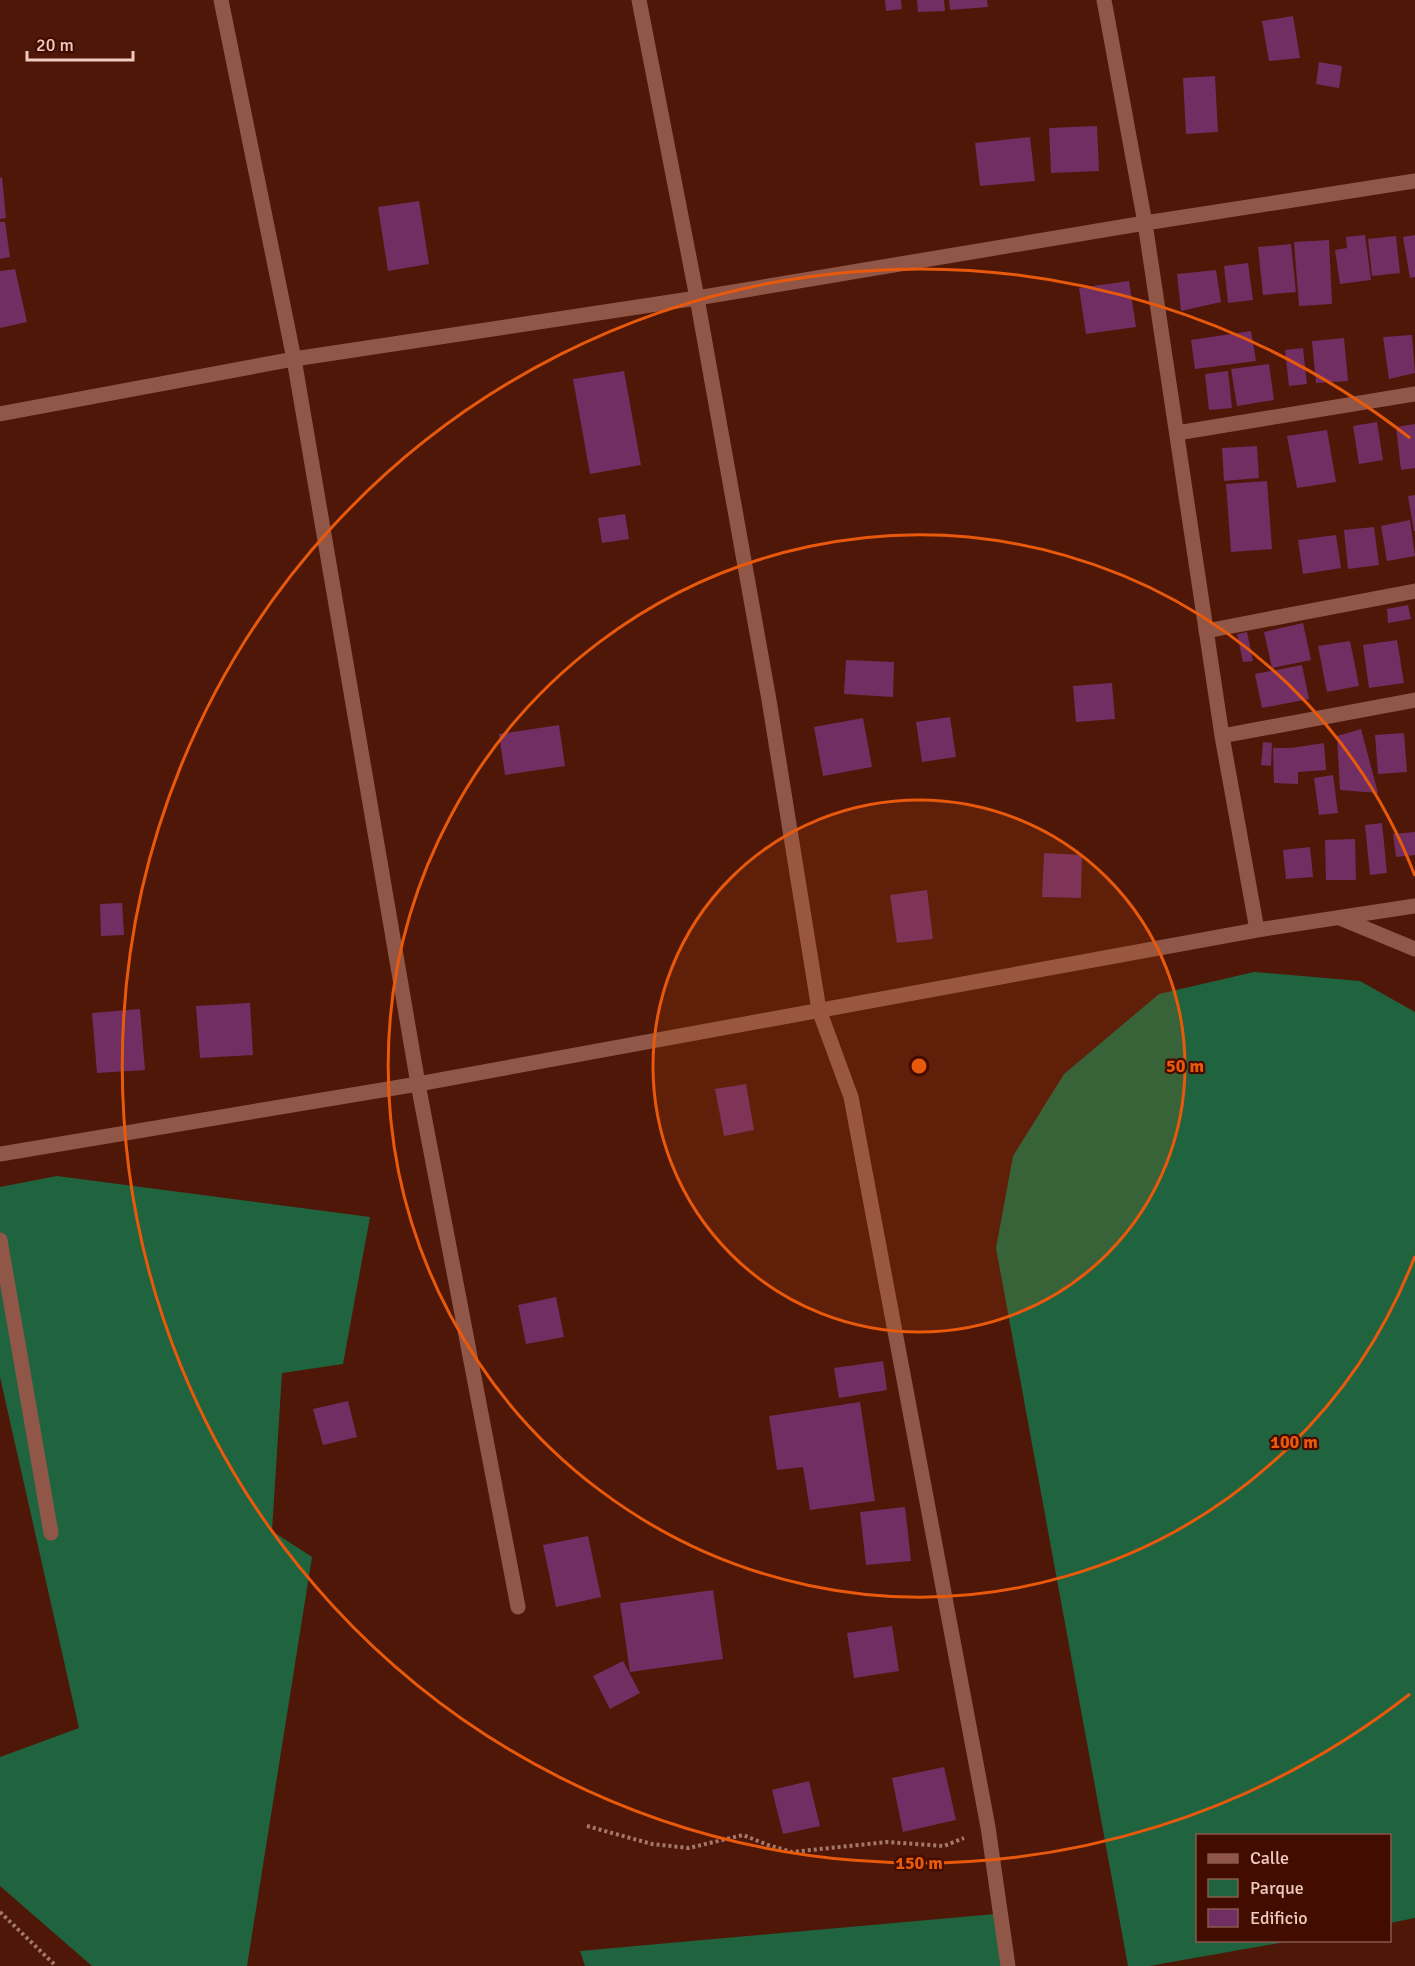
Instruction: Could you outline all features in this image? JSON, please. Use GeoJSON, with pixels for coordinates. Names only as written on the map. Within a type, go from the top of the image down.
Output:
{"type":"FeatureCollection","features":[{"type":"Feature","properties":{"kind":"street"},"geometry":{"type":"LineString","coordinates":[[221,0],[294,359],[418,1084],[518,1607]]}},
{"type":"Feature","properties":{"kind":"street"},"geometry":{"type":"LineString","coordinates":[[639,0],[697,298],[769,700],[819,1010],[851,1097],[988,1827],[1008,1966]]}},
{"type":"Feature","properties":{"kind":"street"},"geometry":{"type":"LineString","coordinates":[[1104,0],[1145,223],[1221,736],[1257,930]]}},
{"type":"Feature","properties":{"kind":"street"},"geometry":{"type":"LineString","coordinates":[[0,414],[294,359],[697,298],[1145,223],[1415,181]]}},
{"type":"Feature","properties":{"kind":"street"},"geometry":{"type":"LineString","coordinates":[[1177,433],[1415,394]]}},
{"type":"Feature","properties":{"kind":"street"},"geometry":{"type":"LineString","coordinates":[[1206,631],[1415,591]]}},
{"type":"Feature","properties":{"kind":"street"},"geometry":{"type":"LineString","coordinates":[[1221,736],[1415,700]]}},
{"type":"Feature","properties":{"kind":"street"},"geometry":{"type":"LineString","coordinates":[[0,1154],[418,1084],[1257,930],[1415,906]]}},
{"type":"Feature","properties":{"kind":"street"},"geometry":{"type":"LineString","coordinates":[[1340,918],[1415,949]]}},
{"type":"Feature","properties":{"kind":"street"},"geometry":{"type":"LineString","coordinates":[[0,1240],[51,1533]]}},
{"type":"Feature","properties":{"kind":"path"},"geometry":{"type":"LineString","coordinates":[[587,1826],[652,1844],[689,1848],[743,1835],[792,1852],[887,1842],[944,1846],[988,1827]]}},
{"type":"Feature","properties":{"kind":"path"},"geometry":{"type":"LineString","coordinates":[[0,1912],[56,1966]]}},
{"type":"Feature","properties":{"kind":"green space"},"geometry":{"type":"Polygon","coordinates":[[[1254,972],[1360,981],[1415,1012],[1415,1918],[1391,1923],[1391,1834],[1196,1834],[1196,1942],[1285,1942],[1149,1966],[1128,1966],[996,1248],[1013,1156],[1064,1074],[1159,994],[1254,972]]]}},
{"type":"Feature","properties":{"kind":"green space"},"geometry":{"type":"Polygon","coordinates":[[[57,1176],[370,1217],[343,1364],[282,1373],[272,1531],[312,1557],[247,1966],[92,1966],[0,1886],[0,1757],[79,1728],[0,1377],[0,1187],[57,1176]]]}},
{"type":"Feature","properties":{"kind":"green space"},"geometry":{"type":"Polygon","coordinates":[[[995,1914],[1003,1966],[585,1966],[580,1951],[995,1914]]]}},
{"type":"Feature","properties":{"kind":"building"},"geometry":{"type":"Polygon","coordinates":[[[885,0],[901,0],[902,9],[886,11],[885,0]]]}},
{"type":"Feature","properties":{"kind":"building"},"geometry":{"type":"Polygon","coordinates":[[[917,0],[944,0],[945,11],[918,12],[917,0]]]}},
{"type":"Feature","properties":{"kind":"building"},"geometry":{"type":"Polygon","coordinates":[[[949,0],[987,0],[988,7],[950,10],[949,0]]]}},
{"type":"Feature","properties":{"kind":"building"},"geometry":{"type":"Polygon","coordinates":[[[1293,16],[1300,58],[1269,61],[1262,21],[1293,16]]]}},
{"type":"Feature","properties":{"kind":"building"},"geometry":{"type":"Polygon","coordinates":[[[1319,62],[1342,66],[1339,88],[1316,84],[1319,62]]]}},
{"type":"Feature","properties":{"kind":"building"},"geometry":{"type":"Polygon","coordinates":[[[1215,76],[1218,132],[1186,134],[1183,78],[1215,76]]]}},
{"type":"Feature","properties":{"kind":"building"},"geometry":{"type":"Polygon","coordinates":[[[1097,126],[1099,171],[1051,173],[1049,128],[1097,126]]]}},
{"type":"Feature","properties":{"kind":"building"},"geometry":{"type":"Polygon","coordinates":[[[1030,137],[1035,181],[980,186],[975,143],[1030,137]]]}},
{"type":"Feature","properties":{"kind":"building"},"geometry":{"type":"Polygon","coordinates":[[[2,177],[6,218],[0,219],[0,178],[2,177]]]}},
{"type":"Feature","properties":{"kind":"building"},"geometry":{"type":"Polygon","coordinates":[[[419,201],[429,264],[388,271],[378,207],[419,201]]]}},
{"type":"Feature","properties":{"kind":"building"},"geometry":{"type":"Polygon","coordinates":[[[0,222],[5,222],[10,257],[0,259],[0,222]]]}},
{"type":"Feature","properties":{"kind":"building"},"geometry":{"type":"Polygon","coordinates":[[[1365,235],[1371,280],[1340,284],[1335,250],[1347,248],[1346,237],[1365,235]]]}},
{"type":"Feature","properties":{"kind":"building"},"geometry":{"type":"Polygon","coordinates":[[[1415,235],[1415,277],[1410,278],[1403,237],[1415,235]]]}},
{"type":"Feature","properties":{"kind":"building"},"geometry":{"type":"Polygon","coordinates":[[[1396,236],[1400,273],[1372,276],[1368,239],[1396,236]]]}},
{"type":"Feature","properties":{"kind":"building"},"geometry":{"type":"Polygon","coordinates":[[[1329,240],[1332,304],[1299,306],[1294,242],[1329,240]]]}},
{"type":"Feature","properties":{"kind":"building"},"geometry":{"type":"Polygon","coordinates":[[[1291,244],[1296,292],[1263,295],[1258,247],[1291,244]]]}},
{"type":"Feature","properties":{"kind":"building"},"geometry":{"type":"Polygon","coordinates":[[[1248,263],[1253,300],[1228,303],[1224,266],[1248,263]]]}},
{"type":"Feature","properties":{"kind":"building"},"geometry":{"type":"Polygon","coordinates":[[[15,269],[27,322],[0,328],[0,271],[15,269]]]}},
{"type":"Feature","properties":{"kind":"building"},"geometry":{"type":"Polygon","coordinates":[[[1216,270],[1221,302],[1181,311],[1177,274],[1216,270]]]}},
{"type":"Feature","properties":{"kind":"building"},"geometry":{"type":"Polygon","coordinates":[[[1129,281],[1136,327],[1086,334],[1079,288],[1129,281]]]}},
{"type":"Feature","properties":{"kind":"building"},"geometry":{"type":"Polygon","coordinates":[[[1251,331],[1256,361],[1195,369],[1191,340],[1251,331]]]}},
{"type":"Feature","properties":{"kind":"building"},"geometry":{"type":"Polygon","coordinates":[[[1412,335],[1415,373],[1389,379],[1383,337],[1412,335]]]}},
{"type":"Feature","properties":{"kind":"building"},"geometry":{"type":"Polygon","coordinates":[[[1344,338],[1348,381],[1316,383],[1312,341],[1344,338]]]}},
{"type":"Feature","properties":{"kind":"building"},"geometry":{"type":"Polygon","coordinates":[[[1303,348],[1307,384],[1289,386],[1285,350],[1303,348]]]}},
{"type":"Feature","properties":{"kind":"building"},"geometry":{"type":"Polygon","coordinates":[[[1269,364],[1274,400],[1237,406],[1231,369],[1269,364]]]}},
{"type":"Feature","properties":{"kind":"building"},"geometry":{"type":"Polygon","coordinates":[[[624,371],[641,465],[590,474],[573,379],[624,371]]]}},
{"type":"Feature","properties":{"kind":"building"},"geometry":{"type":"Polygon","coordinates":[[[1228,371],[1232,408],[1209,410],[1205,374],[1228,371]]]}},
{"type":"Feature","properties":{"kind":"building"},"geometry":{"type":"Polygon","coordinates":[[[1377,422],[1383,460],[1359,464],[1353,426],[1377,422]]]}},
{"type":"Feature","properties":{"kind":"building"},"geometry":{"type":"Polygon","coordinates":[[[1415,424],[1415,468],[1401,470],[1396,427],[1415,424]]]}},
{"type":"Feature","properties":{"kind":"building"},"geometry":{"type":"Polygon","coordinates":[[[1327,430],[1336,482],[1297,488],[1287,436],[1327,430]]]}},
{"type":"Feature","properties":{"kind":"building"},"geometry":{"type":"Polygon","coordinates":[[[1257,446],[1259,478],[1224,481],[1222,448],[1257,446]]]}},
{"type":"Feature","properties":{"kind":"building"},"geometry":{"type":"Polygon","coordinates":[[[1267,481],[1272,549],[1231,552],[1226,484],[1267,481]]]}},
{"type":"Feature","properties":{"kind":"building"},"geometry":{"type":"Polygon","coordinates":[[[1415,495],[1415,531],[1414,531],[1408,496],[1415,495]]]}},
{"type":"Feature","properties":{"kind":"building"},"geometry":{"type":"Polygon","coordinates":[[[625,514],[629,539],[602,543],[598,518],[625,514]]]}},
{"type":"Feature","properties":{"kind":"building"},"geometry":{"type":"Polygon","coordinates":[[[1410,520],[1415,556],[1387,561],[1381,526],[1410,520]]]}},
{"type":"Feature","properties":{"kind":"building"},"geometry":{"type":"Polygon","coordinates":[[[1374,527],[1379,565],[1348,569],[1344,530],[1374,527]]]}},
{"type":"Feature","properties":{"kind":"building"},"geometry":{"type":"Polygon","coordinates":[[[1336,535],[1341,568],[1303,574],[1298,540],[1336,535]]]}},
{"type":"Feature","properties":{"kind":"building"},"geometry":{"type":"Polygon","coordinates":[[[1408,605],[1411,619],[1388,623],[1387,609],[1408,605]]]}},
{"type":"Feature","properties":{"kind":"building"},"geometry":{"type":"Polygon","coordinates":[[[1303,623],[1311,660],[1272,668],[1264,632],[1303,623]]]}},
{"type":"Feature","properties":{"kind":"building"},"geometry":{"type":"Polygon","coordinates":[[[1247,632],[1253,661],[1243,662],[1237,634],[1247,632]]]}},
{"type":"Feature","properties":{"kind":"building"},"geometry":{"type":"Polygon","coordinates":[[[1397,640],[1404,683],[1369,688],[1363,645],[1397,640]]]}},
{"type":"Feature","properties":{"kind":"building"},"geometry":{"type":"Polygon","coordinates":[[[1350,641],[1359,686],[1327,692],[1318,646],[1350,641]]]}},
{"type":"Feature","properties":{"kind":"building"},"geometry":{"type":"Polygon","coordinates":[[[846,660],[894,662],[893,697],[844,694],[846,660]]]}},
{"type":"Feature","properties":{"kind":"building"},"geometry":{"type":"Polygon","coordinates":[[[1302,665],[1309,699],[1262,708],[1255,674],[1302,665]]]}},
{"type":"Feature","properties":{"kind":"building"},"geometry":{"type":"Polygon","coordinates":[[[1112,683],[1115,719],[1076,722],[1073,686],[1112,683]]]}},
{"type":"Feature","properties":{"kind":"building"},"geometry":{"type":"Polygon","coordinates":[[[950,717],[956,757],[922,762],[916,722],[950,717]]]}},
{"type":"Feature","properties":{"kind":"building"},"geometry":{"type":"Polygon","coordinates":[[[863,718],[872,767],[823,776],[814,727],[863,718]]]}},
{"type":"Feature","properties":{"kind":"building"},"geometry":{"type":"Polygon","coordinates":[[[559,725],[565,766],[505,775],[499,734],[559,725]]]}},
{"type":"Feature","properties":{"kind":"building"},"geometry":{"type":"Polygon","coordinates":[[[1361,729],[1378,793],[1340,790],[1337,736],[1361,729]]]}},
{"type":"Feature","properties":{"kind":"building"},"geometry":{"type":"Polygon","coordinates":[[[1404,733],[1407,772],[1378,774],[1375,735],[1404,733]]]}},
{"type":"Feature","properties":{"kind":"building"},"geometry":{"type":"Polygon","coordinates":[[[1263,742],[1272,743],[1271,766],[1261,765],[1263,742]]]}},
{"type":"Feature","properties":{"kind":"building"},"geometry":{"type":"Polygon","coordinates":[[[1324,743],[1326,770],[1298,772],[1298,784],[1274,783],[1273,748],[1324,743]]]}},
{"type":"Feature","properties":{"kind":"building"},"geometry":{"type":"Polygon","coordinates":[[[1333,775],[1338,813],[1319,815],[1314,778],[1333,775]]]}},
{"type":"Feature","properties":{"kind":"building"},"geometry":{"type":"Polygon","coordinates":[[[1382,823],[1387,873],[1370,875],[1365,825],[1382,823]]]}},
{"type":"Feature","properties":{"kind":"building"},"geometry":{"type":"Polygon","coordinates":[[[1415,832],[1415,855],[1396,857],[1393,834],[1415,832]]]}},
{"type":"Feature","properties":{"kind":"building"},"geometry":{"type":"Polygon","coordinates":[[[1355,839],[1356,880],[1326,880],[1325,840],[1355,839]]]}},
{"type":"Feature","properties":{"kind":"building"},"geometry":{"type":"Polygon","coordinates":[[[1310,847],[1313,877],[1286,879],[1283,850],[1310,847]]]}},
{"type":"Feature","properties":{"kind":"building"},"geometry":{"type":"Polygon","coordinates":[[[1044,853],[1082,855],[1081,898],[1042,897],[1044,853]]]}},
{"type":"Feature","properties":{"kind":"building"},"geometry":{"type":"Polygon","coordinates":[[[927,890],[933,939],[897,943],[890,895],[927,890]]]}},
{"type":"Feature","properties":{"kind":"building"},"geometry":{"type":"Polygon","coordinates":[[[122,903],[124,935],[101,936],[100,904],[122,903]]]}},
{"type":"Feature","properties":{"kind":"building"},"geometry":{"type":"Polygon","coordinates":[[[250,1003],[253,1055],[200,1058],[196,1006],[250,1003]]]}},
{"type":"Feature","properties":{"kind":"building"},"geometry":{"type":"Polygon","coordinates":[[[140,1009],[145,1070],[97,1073],[92,1013],[140,1009]]]}},
{"type":"Feature","properties":{"kind":"building"},"geometry":{"type":"Polygon","coordinates":[[[746,1084],[754,1130],[724,1136],[715,1089],[746,1084]]]}},
{"type":"Feature","properties":{"kind":"building"},"geometry":{"type":"Polygon","coordinates":[[[556,1297],[564,1337],[526,1344],[518,1305],[556,1297]]]}},
{"type":"Feature","properties":{"kind":"building"},"geometry":{"type":"Polygon","coordinates":[[[883,1361],[887,1390],[839,1398],[834,1368],[883,1361]]]}},
{"type":"Feature","properties":{"kind":"building"},"geometry":{"type":"Polygon","coordinates":[[[348,1401],[357,1437],[323,1445],[313,1409],[348,1401]]]}},
{"type":"Feature","properties":{"kind":"building"},"geometry":{"type":"Polygon","coordinates":[[[860,1402],[875,1501],[810,1510],[803,1467],[777,1470],[769,1416],[860,1402]]]}},
{"type":"Feature","properties":{"kind":"building"},"geometry":{"type":"Polygon","coordinates":[[[905,1507],[911,1561],[866,1565],[860,1512],[905,1507]]]}},
{"type":"Feature","properties":{"kind":"building"},"geometry":{"type":"Polygon","coordinates":[[[588,1536],[601,1597],[556,1607],[543,1545],[588,1536]]]}},
{"type":"Feature","properties":{"kind":"building"},"geometry":{"type":"Polygon","coordinates":[[[713,1590],[723,1659],[630,1672],[620,1603],[713,1590]]]}},
{"type":"Feature","properties":{"kind":"building"},"geometry":{"type":"Polygon","coordinates":[[[892,1626],[899,1671],[854,1678],[847,1633],[892,1626]]]}},
{"type":"Feature","properties":{"kind":"building"},"geometry":{"type":"Polygon","coordinates":[[[623,1661],[640,1693],[610,1709],[593,1676],[623,1661]]]}},
{"type":"Feature","properties":{"kind":"building"},"geometry":{"type":"Polygon","coordinates":[[[944,1767],[956,1820],[903,1832],[892,1778],[944,1767]]]}},
{"type":"Feature","properties":{"kind":"building"},"geometry":{"type":"Polygon","coordinates":[[[809,1781],[820,1826],[783,1834],[772,1790],[809,1781]]]}}]}
